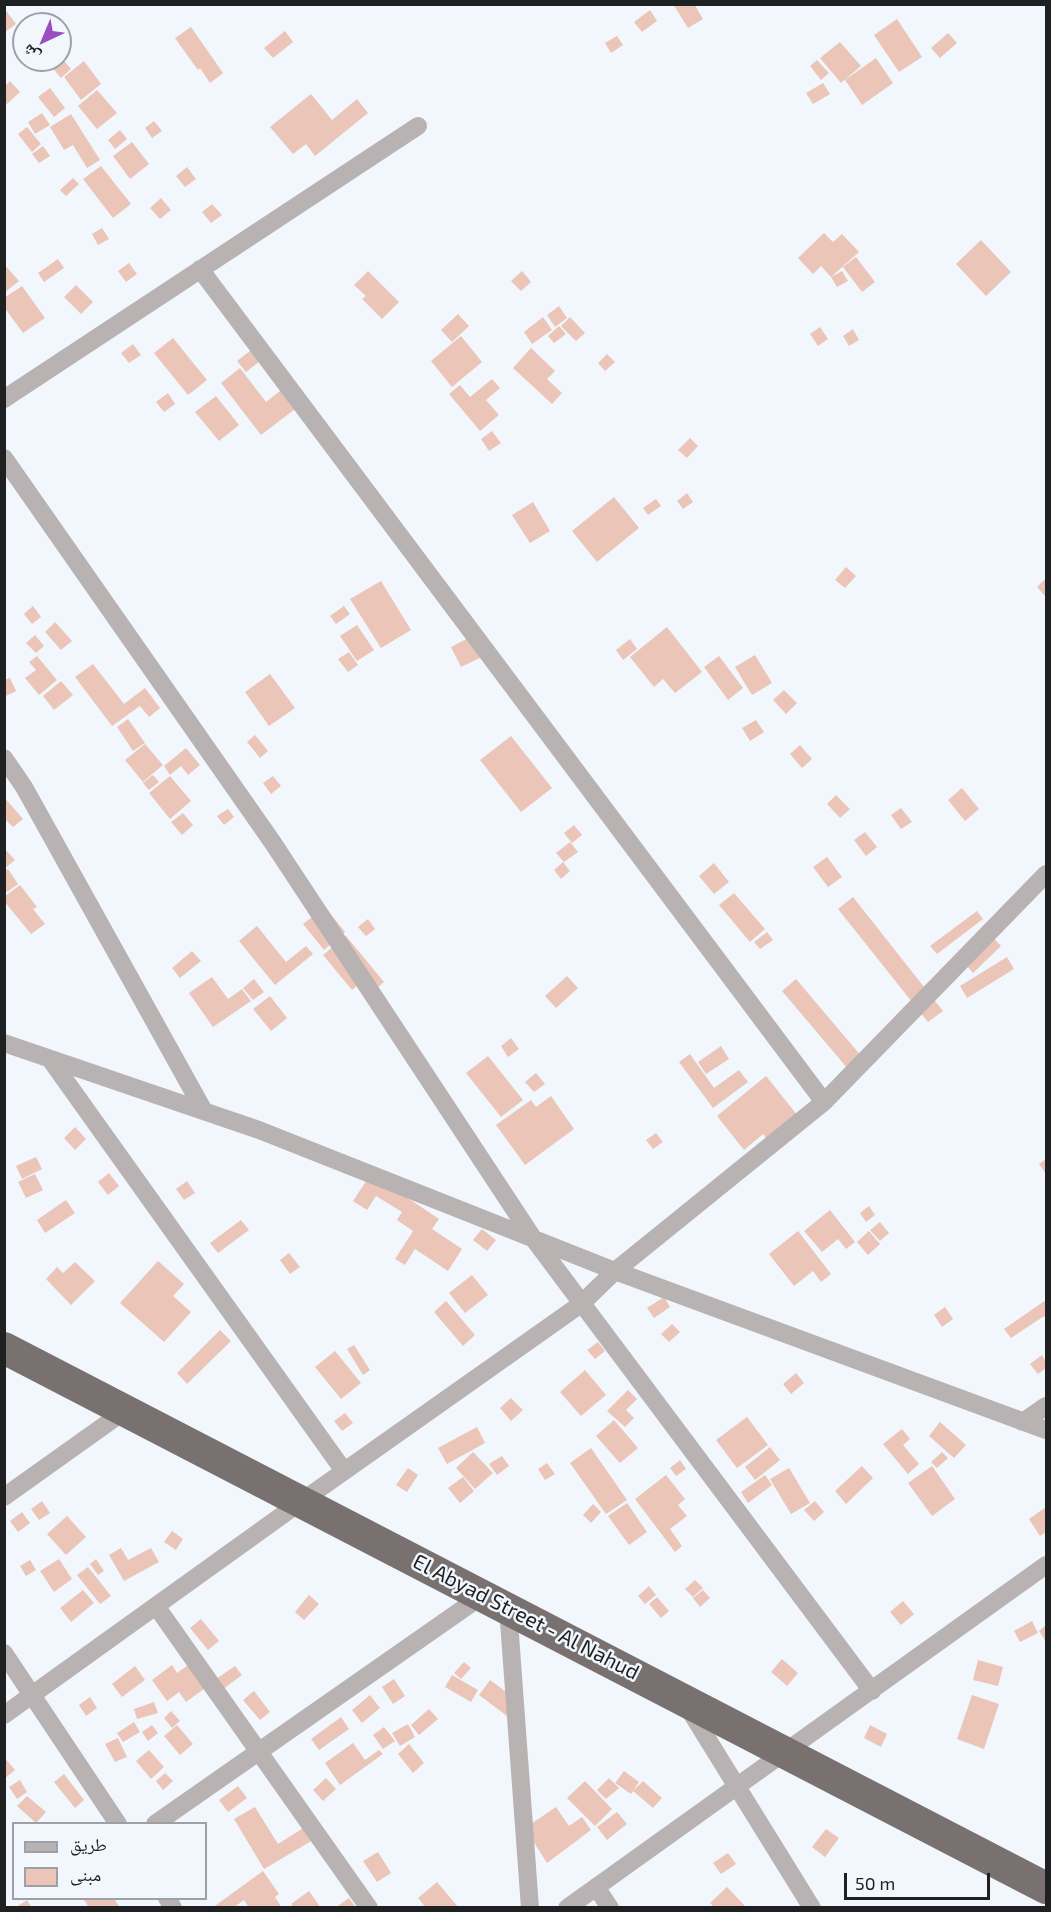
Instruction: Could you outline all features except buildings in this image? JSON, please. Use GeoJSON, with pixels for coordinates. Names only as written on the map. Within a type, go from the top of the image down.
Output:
{"type":"FeatureCollection","features":[{"type":"Feature","properties":{"kind":"highway","name":"El Abyad Street - Al Nahud"},"geometry":{"type":"LineString","coordinates":[[4,1348],[1047,1888]]}},
{"type":"Feature","properties":{"kind":"street"},"geometry":{"type":"LineString","coordinates":[[4,399],[418,126]]}},
{"type":"Feature","properties":{"kind":"street"},"geometry":{"type":"LineString","coordinates":[[200,269],[824,1102]]}},
{"type":"Feature","properties":{"kind":"street"},"geometry":{"type":"LineString","coordinates":[[4,458],[273,843],[533,1238],[872,1691]]}},
{"type":"Feature","properties":{"kind":"street"},"geometry":{"type":"LineString","coordinates":[[4,758],[24,787],[204,1111]]}},
{"type":"Feature","properties":{"kind":"street"},"geometry":{"type":"LineString","coordinates":[[4,1715],[344,1471],[582,1304],[615,1271],[824,1102],[1047,874]]}},
{"type":"Feature","properties":{"kind":"street"},"geometry":{"type":"LineString","coordinates":[[4,1043],[259,1130],[615,1271],[1047,1431]]}},
{"type":"Feature","properties":{"kind":"street"},"geometry":{"type":"LineString","coordinates":[[50,1059],[344,1471]]}},
{"type":"Feature","properties":{"kind":"street"},"geometry":{"type":"LineString","coordinates":[[1023,1422],[1047,1406]]}},
{"type":"Feature","properties":{"kind":"street"},"geometry":{"type":"LineString","coordinates":[[4,1497],[126,1410]]}},
{"type":"Feature","properties":{"kind":"street"},"geometry":{"type":"LineString","coordinates":[[567,1908],[1047,1565]]}},
{"type":"Feature","properties":{"kind":"street"},"geometry":{"type":"LineString","coordinates":[[158,1822],[258,1751],[495,1601],[530,1908]]}},
{"type":"Feature","properties":{"kind":"street"},"geometry":{"type":"LineString","coordinates":[[156,1606],[369,1908]]}},
{"type":"Feature","properties":{"kind":"street"},"geometry":{"type":"LineString","coordinates":[[4,1653],[116,1822]]}},
{"type":"Feature","properties":{"kind":"street"},"geometry":{"type":"LineString","coordinates":[[683,1699],[812,1908]]}},
{"type":"Feature","properties":{"kind":"street"},"geometry":{"type":"LineString","coordinates":[[596,1887],[610,1908]]}}]}
